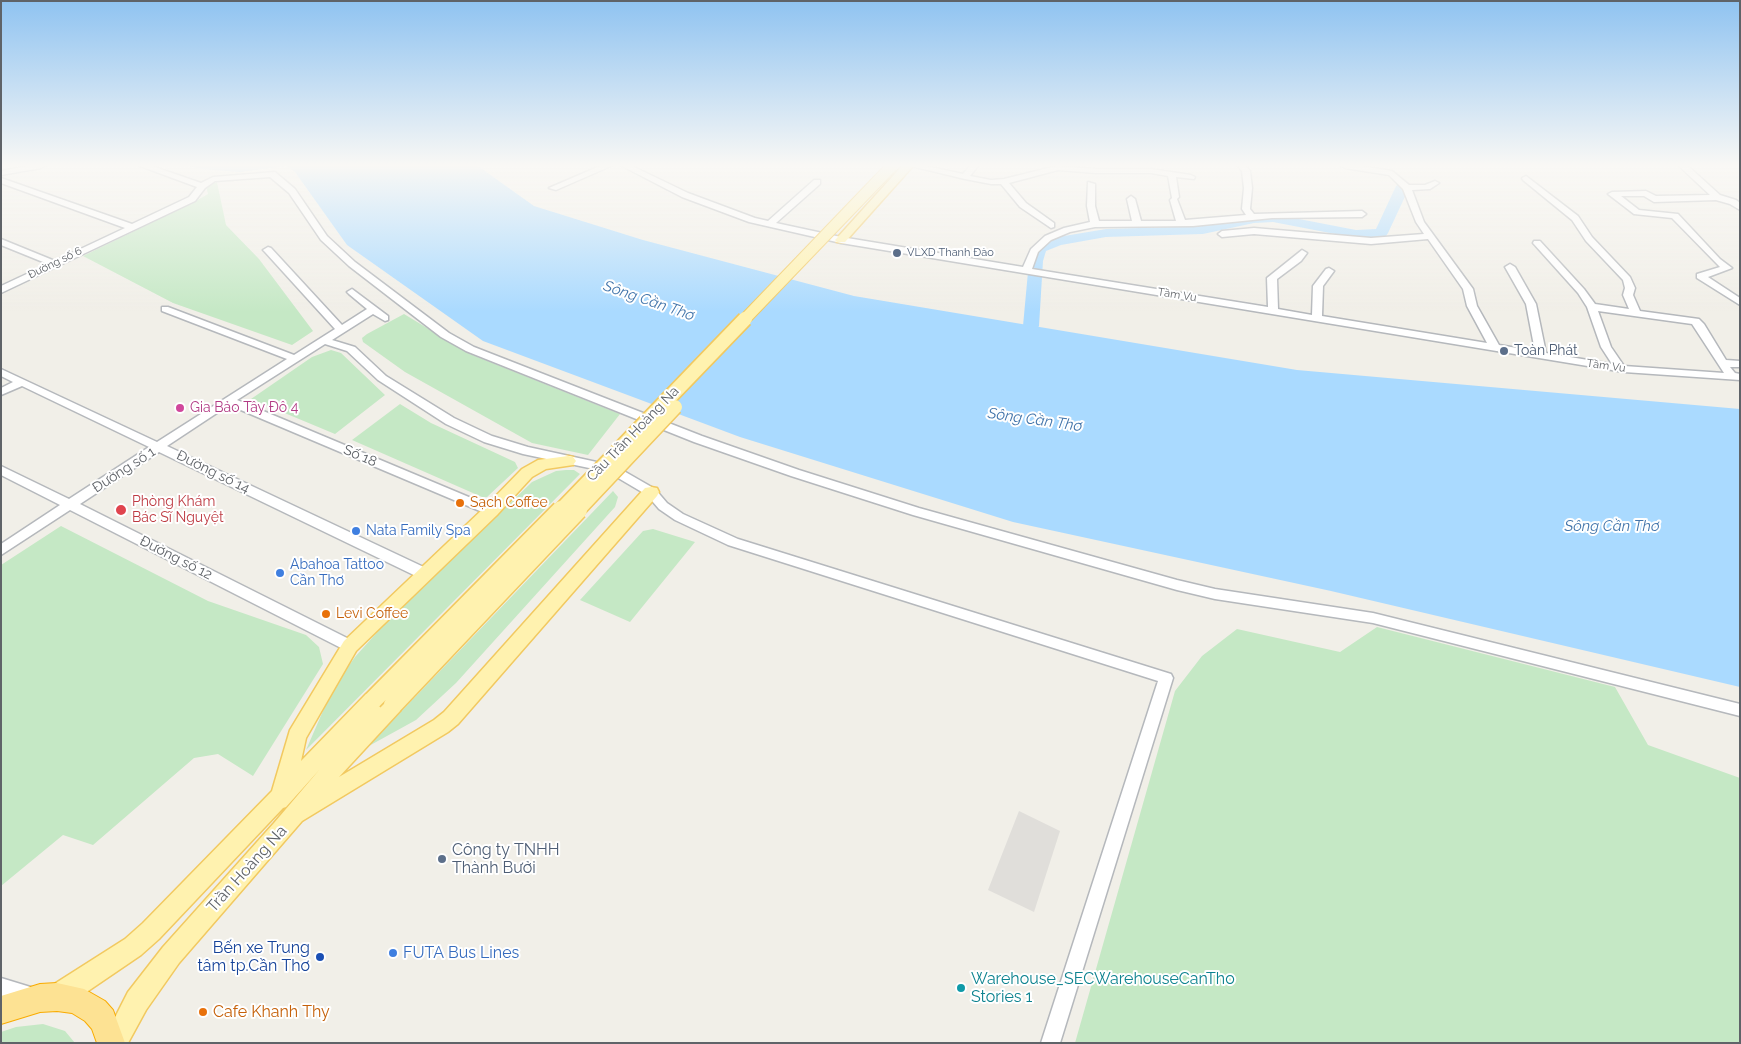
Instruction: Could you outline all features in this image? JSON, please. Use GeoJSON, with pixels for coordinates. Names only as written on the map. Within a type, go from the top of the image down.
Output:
{"type":"FeatureCollection","features":[{"type":"Feature","properties":{"kind":"highway"},"geometry":{"type":"LineString","coordinates":[[1,1010],[48,998],[84,1003],[104,1020],[112,1043]]}},
{"type":"Feature","properties":{"kind":"main road"},"geometry":{"type":"LineString","coordinates":[[821,235],[840,215]]}},
{"type":"Feature","properties":{"kind":"main road","name":"Cầu Trần Hoàng Na"},"geometry":{"type":"LineString","coordinates":[[383,702],[585,485],[845,215]]}},
{"type":"Feature","properties":{"kind":"main road","name":"Cầu Trần Hoàng Na"},"geometry":{"type":"LineString","coordinates":[[383,702],[855,215]]}},
{"type":"Feature","properties":{"kind":"main road"},"geometry":{"type":"LineString","coordinates":[[841,240],[864,215]]}},
{"type":"Feature","properties":{"kind":"main road"},"geometry":{"type":"LineString","coordinates":[[279,800],[297,736],[350,646],[492,511],[527,473],[543,464],[568,461]]}},
{"type":"Feature","properties":{"kind":"main road"},"geometry":{"type":"LineString","coordinates":[[294,815],[441,726],[451,718],[651,492]]}},
{"type":"Feature","properties":{"kind":"main road","name":"Trần Hoàng Na"},"geometry":{"type":"LineString","coordinates":[[48,998],[133,947],[279,800],[383,702]]}},
{"type":"Feature","properties":{"kind":"main road","name":"Trần Hoàng Na"},"geometry":{"type":"LineString","coordinates":[[112,1043],[137,1002],[171,955],[336,765],[383,702]]}},
{"type":"Feature","properties":{"kind":"street"},"geometry":{"type":"LineString","coordinates":[[97,215],[131,227]]}},
{"type":"Feature","properties":{"kind":"street","name":"Đường số 6"},"geometry":{"type":"LineString","coordinates":[[1,290],[157,215]]}},
{"type":"Feature","properties":{"kind":"street"},"geometry":{"type":"LineString","coordinates":[[308,215],[324,238],[352,264],[445,335],[470,349],[698,439],[795,473],[917,512],[1177,585],[1215,594],[1373,618],[1740,710]]}},
{"type":"Feature","properties":{"kind":"street","name":"Tầm Vu"},"geometry":{"type":"LineString","coordinates":[[738,215],[752,220],[841,240],[1541,356],[1620,368],[1735,377]]}},
{"type":"Feature","properties":{"kind":"street"},"geometry":{"type":"LineString","coordinates":[[770,224],[780,215]]}},
{"type":"Feature","properties":{"kind":"street"},"geometry":{"type":"LineString","coordinates":[[1037,215],[1051,225]]}},
{"type":"Feature","properties":{"kind":"street"},"geometry":{"type":"LineString","coordinates":[[1092,215],[1094,224]]}},
{"type":"Feature","properties":{"kind":"street"},"geometry":{"type":"LineString","coordinates":[[1135,215],[1137,224]]}},
{"type":"Feature","properties":{"kind":"street"},"geometry":{"type":"LineString","coordinates":[[1179,215],[1181,223]]}},
{"type":"Feature","properties":{"kind":"street"},"geometry":{"type":"LineString","coordinates":[[1026,272],[1034,251],[1048,238],[1068,230],[1094,224],[1181,223],[1272,215],[1297,215]]}},
{"type":"Feature","properties":{"kind":"street"},"geometry":{"type":"LineString","coordinates":[[1417,215],[1420,222],[1468,289],[1472,306],[1496,348]]}},
{"type":"Feature","properties":{"kind":"street"},"geometry":{"type":"LineString","coordinates":[[1571,215],[1588,238],[1627,278],[1630,288],[1628,295],[1636,313]]}},
{"type":"Feature","properties":{"kind":"street"},"geometry":{"type":"LineString","coordinates":[[1664,215],[1676,216],[1717,261],[1727,268],[1700,276],[1740,302]]}},
{"type":"Feature","properties":{"kind":"street"},"geometry":{"type":"LineString","coordinates":[[1222,234],[1254,231],[1371,241],[1430,236]]}},
{"type":"Feature","properties":{"kind":"street"},"geometry":{"type":"LineString","coordinates":[[1,242],[55,264]]}},
{"type":"Feature","properties":{"kind":"street"},"geometry":{"type":"LineString","coordinates":[[1537,243],[1581,291],[1592,307],[1606,347],[1620,368]]}},
{"type":"Feature","properties":{"kind":"street"},"geometry":{"type":"LineString","coordinates":[[268,250],[341,330]]}},
{"type":"Feature","properties":{"kind":"street"},"geometry":{"type":"LineString","coordinates":[[1273,311],[1272,278],[1298,259],[1302,253]]}},
{"type":"Feature","properties":{"kind":"street"},"geometry":{"type":"LineString","coordinates":[[1510,267],[1530,304],[1541,356]]}},
{"type":"Feature","properties":{"kind":"street"},"geometry":{"type":"LineString","coordinates":[[1317,318],[1318,286],[1329,271]]}},
{"type":"Feature","properties":{"kind":"street"},"geometry":{"type":"LineString","coordinates":[[352,292],[385,318]]}},
{"type":"Feature","properties":{"kind":"street"},"geometry":{"type":"LineString","coordinates":[[1592,307],[1695,321],[1699,324],[1723,363],[1735,377]]}},
{"type":"Feature","properties":{"kind":"street"},"geometry":{"type":"LineString","coordinates":[[165,309],[296,359]]}},
{"type":"Feature","properties":{"kind":"street","name":"Đường số 1"},"geometry":{"type":"LineString","coordinates":[[1,550],[374,309]]}},
{"type":"Feature","properties":{"kind":"street"},"geometry":{"type":"LineString","coordinates":[[324,341],[351,348],[382,378],[450,421],[488,439],[568,461],[611,470],[651,492],[663,506],[678,517],[733,542],[1166,678],[1050,1043]]}},
{"type":"Feature","properties":{"kind":"street"},"geometry":{"type":"LineString","coordinates":[[1723,363],[1740,364]]}},
{"type":"Feature","properties":{"kind":"street","name":"Đường số 14"},"geometry":{"type":"LineString","coordinates":[[1,372],[160,446],[425,574]]}},
{"type":"Feature","properties":{"kind":"street"},"geometry":{"type":"LineString","coordinates":[[1,392],[21,382]]}},
{"type":"Feature","properties":{"kind":"street","name":"Số 18"},"geometry":{"type":"LineString","coordinates":[[228,402],[492,511]]}},
{"type":"Feature","properties":{"kind":"street","name":"Đường số 12"},"geometry":{"type":"LineString","coordinates":[[1,470],[350,646]]}},
{"type":"Feature","properties":{"kind":"street"},"geometry":{"type":"LineString","coordinates":[[1,987],[48,998]]}},
{"type":"Feature","properties":{"kind":"shaded area"},"geometry":{"type":"Polygon","coordinates":[[[1019,811],[1060,831],[1034,912],[988,890],[1019,811]]]}},
{"type":"Feature","properties":{"kind":"green space"},"geometry":{"type":"Polygon","coordinates":[[[168,215],[224,215],[226,225],[259,259],[313,331],[292,345],[173,303],[83,256],[168,215]]]}},
{"type":"Feature","properties":{"kind":"green space"},"geometry":{"type":"Polygon","coordinates":[[[404,314],[470,354],[620,414],[588,455],[532,443],[405,372],[363,342],[362,338],[367,334],[404,314]]]}},
{"type":"Feature","properties":{"kind":"green space"},"geometry":{"type":"Polygon","coordinates":[[[331,350],[341,353],[385,395],[335,434],[251,399],[312,357],[331,350]]]}},
{"type":"Feature","properties":{"kind":"green space"},"geometry":{"type":"Polygon","coordinates":[[[400,404],[431,423],[515,462],[518,468],[487,497],[482,497],[352,440],[400,404]]]}},
{"type":"Feature","properties":{"kind":"green space"},"geometry":{"type":"Polygon","coordinates":[[[574,470],[580,474],[306,750],[333,688],[355,657],[380,629],[532,482],[556,471],[574,470]]]}},
{"type":"Feature","properties":{"kind":"green space"},"geometry":{"type":"Polygon","coordinates":[[[613,491],[618,497],[615,507],[456,683],[416,720],[367,747],[613,491]]]}},
{"type":"Feature","properties":{"kind":"green space"},"geometry":{"type":"Polygon","coordinates":[[[61,526],[208,601],[306,635],[319,647],[323,664],[253,776],[218,754],[194,758],[93,845],[63,835],[1,886],[1,565],[61,526]]]}},
{"type":"Feature","properties":{"kind":"green space"},"geometry":{"type":"Polygon","coordinates":[[[653,529],[695,542],[630,622],[580,600],[643,531],[653,529]]]}},
{"type":"Feature","properties":{"kind":"green space"},"geometry":{"type":"Polygon","coordinates":[[[1377,627],[1615,687],[1648,745],[1740,778],[1740,1043],[1075,1043],[1175,691],[1202,656],[1237,629],[1340,652],[1377,627]]]}},
{"type":"Feature","properties":{"kind":"green space"},"geometry":{"type":"Polygon","coordinates":[[[43,1024],[65,1031],[75,1043],[1,1043],[1,1032],[16,1027],[43,1024]]]}},
{"type":"Feature","properties":{"kind":"water","name":"Sông Cần Thơ"},"geometry":{"type":"Polygon","coordinates":[[[325,215],[562,215],[643,240],[854,296],[1297,370],[1740,409],[1740,687],[1331,591],[1013,522],[740,437],[483,341],[347,245],[325,215]]]}},
{"type":"Feature","properties":{"kind":"waterway"},"geometry":{"type":"LineString","coordinates":[[1031,326],[1036,261],[1040,249],[1057,241],[1106,233],[1203,230],[1254,219],[1273,218],[1356,234],[1381,233],[1390,215]]}},
{"type":"Feature","properties":{"kind":"place","name":"VLXD Thanh Đào"},"geometry":{"type":"Point","coordinates":[897,253]}},
{"type":"Feature","properties":{"kind":"place","name":"Toàn Phát"},"geometry":{"type":"Point","coordinates":[1504,351]}},
{"type":"Feature","properties":{"kind":"place","name":"Gia Bảo Tây Đô 4"},"geometry":{"type":"Point","coordinates":[180,408]}},
{"type":"Feature","properties":{"kind":"place","name":"Sạch Coffee"},"geometry":{"type":"Point","coordinates":[460,503]}},
{"type":"Feature","properties":{"kind":"place","name":"Phòng Khám Bác Sĩ Nguyệt"},"geometry":{"type":"Point","coordinates":[121,510]}},
{"type":"Feature","properties":{"kind":"place","name":"Nata Family Spa"},"geometry":{"type":"Point","coordinates":[356,531]}},
{"type":"Feature","properties":{"kind":"place","name":"Abahoa Tattoo Cần Thơ"},"geometry":{"type":"Point","coordinates":[280,573]}},
{"type":"Feature","properties":{"kind":"place","name":"Levi Coffee"},"geometry":{"type":"Point","coordinates":[326,614]}},
{"type":"Feature","properties":{"kind":"place","name":"Công ty TNHH Thành Bưởi"},"geometry":{"type":"Point","coordinates":[442,859]}},
{"type":"Feature","properties":{"kind":"place","name":"FUTA Bus Lines"},"geometry":{"type":"Point","coordinates":[393,953]}},
{"type":"Feature","properties":{"kind":"place","name":"Bến xe Trung tâm tp.Cần Thơ"},"geometry":{"type":"Point","coordinates":[320,957]}},
{"type":"Feature","properties":{"kind":"place","name":"Warehouse_SECWarehouseCanTho Stories 1"},"geometry":{"type":"Point","coordinates":[961,988]}},
{"type":"Feature","properties":{"kind":"place","name":"Cafe Khanh Thy"},"geometry":{"type":"Point","coordinates":[203,1012]}}]}
